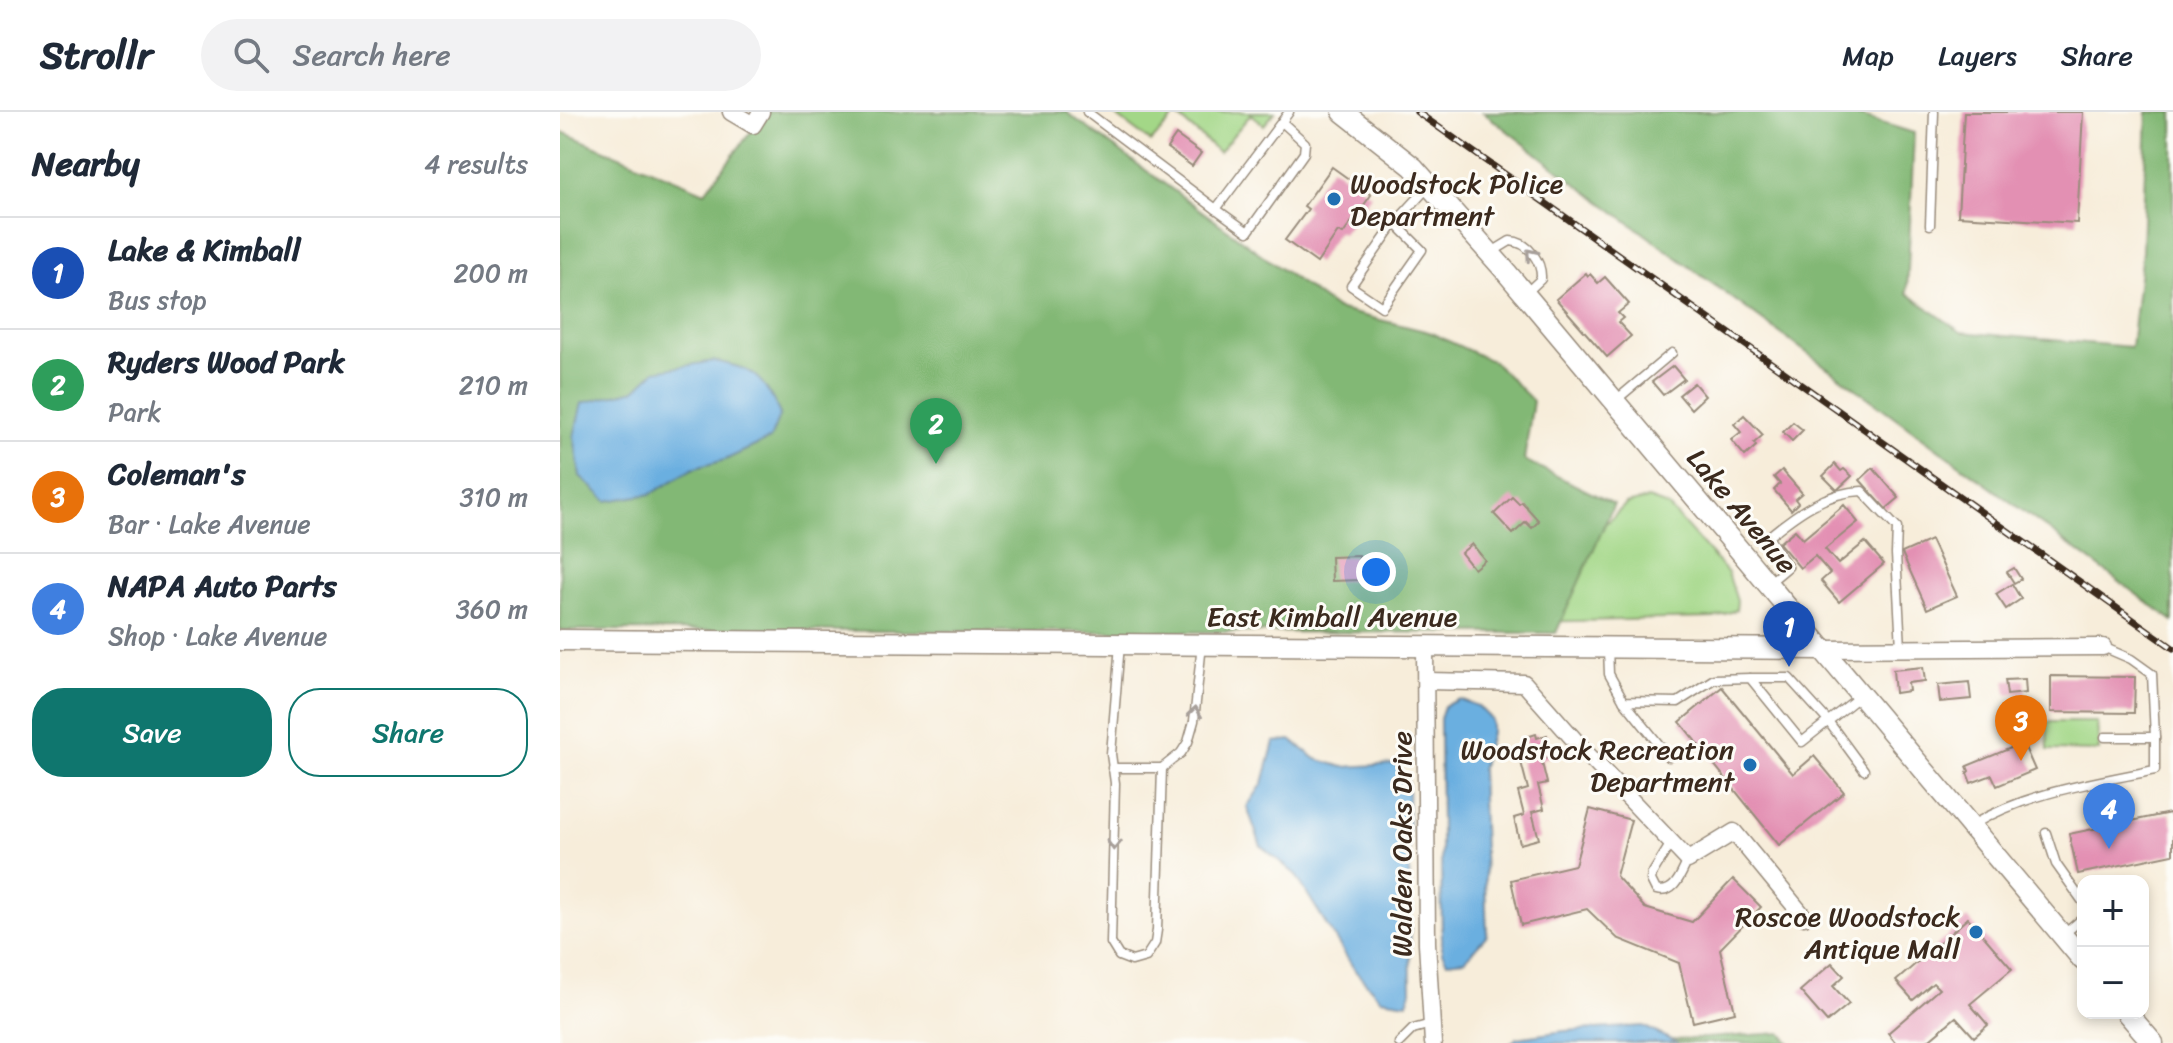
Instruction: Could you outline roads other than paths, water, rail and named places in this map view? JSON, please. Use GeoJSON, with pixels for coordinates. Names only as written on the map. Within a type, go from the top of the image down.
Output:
{"type":"FeatureCollection","features":[{"type":"Feature","properties":{"kind":"street"},"geometry":{"type":"LineString","coordinates":[[731,112],[753,125],[761,112]]}},
{"type":"Feature","properties":{"kind":"street","name":"Lake Avenue"},"geometry":{"type":"LineString","coordinates":[[1343,112],[1413,167],[1524,294],[2077,953]]}},
{"type":"Feature","properties":{"kind":"street","name":"East Kimball Avenue"},"geometry":{"type":"LineString","coordinates":[[560,640],[1822,649],[2103,647]]}},
{"type":"Feature","properties":{"kind":"street","name":"Walden Oaks Drive"},"geometry":{"type":"LineString","coordinates":[[1425,645],[1427,943],[1433,1043]]}},
{"type":"Feature","properties":{"kind":"street"},"geometry":{"type":"LineString","coordinates":[[1427,681],[1524,683],[1688,860],[1734,832],[1804,917]]}},
{"type":"Feature","properties":{"kind":"street"},"geometry":{"type":"LineString","coordinates":[[2132,1019],[2153,1043]]}},
{"type":"Feature","properties":{"kind":"lane"},"geometry":{"type":"LineString","coordinates":[[1087,112],[1248,232],[1304,153],[1305,143],[1282,122]]}},
{"type":"Feature","properties":{"kind":"lane"},"geometry":{"type":"LineString","coordinates":[[1216,209],[1289,112]]}},
{"type":"Feature","properties":{"kind":"lane"},"geometry":{"type":"LineString","coordinates":[[1930,225],[1934,112]]}},
{"type":"Feature","properties":{"kind":"lane"},"geometry":{"type":"LineString","coordinates":[[1395,223],[1422,250],[1382,307],[1351,286],[1395,223],[1429,186]]}},
{"type":"Feature","properties":{"kind":"lane"},"geometry":{"type":"LineString","coordinates":[[1489,254],[1510,241],[1525,245],[1542,267],[1541,279],[1524,294]]}},
{"type":"Feature","properties":{"kind":"lane"},"geometry":{"type":"LineString","coordinates":[[1614,401],[1672,353]]}},
{"type":"Feature","properties":{"kind":"lane"},"geometry":{"type":"LineString","coordinates":[[1767,585],[1788,567],[1768,537],[1795,515],[1820,501],[1845,491],[1862,491],[1897,528],[1901,648]]}},
{"type":"Feature","properties":{"kind":"lane"},"geometry":{"type":"LineString","coordinates":[[1120,643],[1111,754],[1115,783],[1111,943],[1119,956],[1132,961],[1146,957],[1155,943],[1162,768]]}},
{"type":"Feature","properties":{"kind":"lane"},"geometry":{"type":"LineString","coordinates":[[1112,768],[1162,768],[1181,753],[1194,721],[1202,643]]}},
{"type":"Feature","properties":{"kind":"lane"},"geometry":{"type":"LineString","coordinates":[[1608,647],[1609,674],[1624,701],[1669,757]]}},
{"type":"Feature","properties":{"kind":"lane"},"geometry":{"type":"LineString","coordinates":[[1971,826],[1992,813],[2037,796],[2155,770],[2152,674],[2131,659],[2103,647]]}},
{"type":"Feature","properties":{"kind":"lane"},"geometry":{"type":"LineString","coordinates":[[1750,678],[1802,742],[1861,696]]}},
{"type":"Feature","properties":{"kind":"lane"},"geometry":{"type":"LineString","coordinates":[[1624,701],[1678,702],[1714,679],[1789,678],[1828,721],[1864,770]]}},
{"type":"Feature","properties":{"kind":"lane"},"geometry":{"type":"LineString","coordinates":[[2105,737],[2155,737]]}},
{"type":"Feature","properties":{"kind":"lane"},"geometry":{"type":"LineString","coordinates":[[2046,833],[2056,864],[2077,894]]}},
{"type":"Feature","properties":{"kind":"lane"},"geometry":{"type":"LineString","coordinates":[[1672,843],[1652,874],[1651,880],[1656,890],[1662,892],[1674,886],[1688,860]]}},
{"type":"Feature","properties":{"kind":"lane"},"geometry":{"type":"LineString","coordinates":[[2062,935],[2077,923]]}},
{"type":"Feature","properties":{"kind":"lane"},"geometry":{"type":"LineString","coordinates":[[1399,1043],[1413,1029],[1431,1024]]}},
{"type":"Feature","properties":{"kind":"water"},"geometry":{"type":"Polygon","coordinates":[[[714,361],[748,371],[768,391],[780,414],[770,439],[725,460],[692,469],[651,494],[607,501],[580,476],[574,436],[582,403],[635,390],[655,371],[714,361]]]}},
{"type":"Feature","properties":{"kind":"water"},"geometry":{"type":"Polygon","coordinates":[[[1459,699],[1478,706],[1491,719],[1491,733],[1481,770],[1487,935],[1465,960],[1447,962],[1442,953],[1440,719],[1444,706],[1459,699]]]}},
{"type":"Feature","properties":{"kind":"water"},"geometry":{"type":"Polygon","coordinates":[[[1291,740],[1316,759],[1343,767],[1396,764],[1408,782],[1411,991],[1407,1003],[1381,999],[1356,972],[1295,874],[1261,846],[1247,807],[1263,783],[1274,742],[1291,740]]]}},
{"type":"Feature","properties":{"kind":"water"},"geometry":{"type":"Polygon","coordinates":[[[1643,1026],[1677,1043],[1511,1043],[1517,1038],[1564,1031],[1643,1026]]]}},
{"type":"Feature","properties":{"kind":"railway"},"geometry":{"type":"LineString","coordinates":[[1417,112],[2173,648]]}},
{"type":"Feature","properties":{"kind":"place","name":"Woodstock Police Department"},"geometry":{"type":"Point","coordinates":[1334,199]}},
{"type":"Feature","properties":{"kind":"place","name":"Ryders Wood Park"},"geometry":{"type":"Point","coordinates":[936,464]}},
{"type":"Feature","properties":{"kind":"place","name":"Lake & Kimball"},"geometry":{"type":"Point","coordinates":[1789,667]}},
{"type":"Feature","properties":{"kind":"place","name":"Coleman's"},"geometry":{"type":"Point","coordinates":[2021,761]}},
{"type":"Feature","properties":{"kind":"place","name":"Woodstock Recreation Department"},"geometry":{"type":"Point","coordinates":[1750,765]}},
{"type":"Feature","properties":{"kind":"place","name":"NAPA Auto Parts"},"geometry":{"type":"Point","coordinates":[2109,849]}},
{"type":"Feature","properties":{"kind":"place","name":"Roscoe Woodstock Antique Mall"},"geometry":{"type":"Point","coordinates":[1976,932]}}]}
